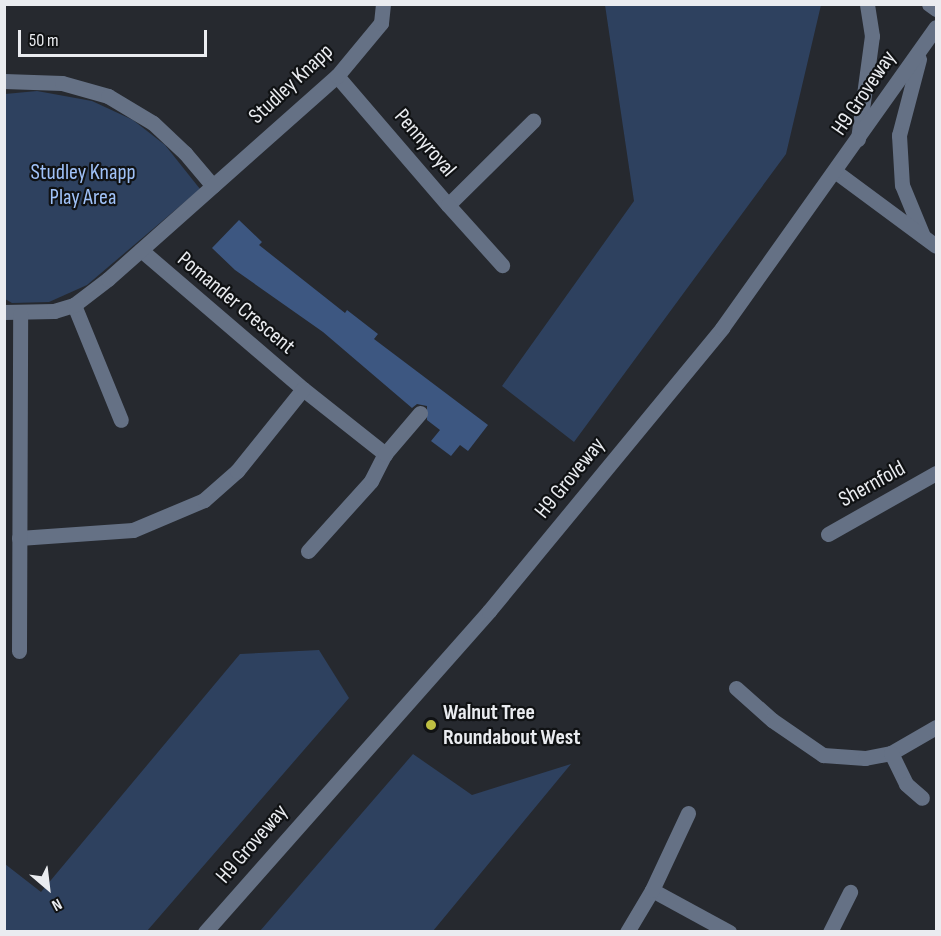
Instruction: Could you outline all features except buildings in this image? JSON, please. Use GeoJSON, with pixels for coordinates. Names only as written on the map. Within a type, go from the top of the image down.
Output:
{"type":"FeatureCollection","features":[{"type":"Feature","properties":{"kind":"street","name":"Studley Knapp"},"geometry":{"type":"LineString","coordinates":[[12,313],[74,305],[141,250],[337,76],[381,23],[383,4]]}},
{"type":"Feature","properties":{"kind":"street"},"geometry":{"type":"LineString","coordinates":[[858,142],[872,36],[867,4]]}},
{"type":"Feature","properties":{"kind":"street"},"geometry":{"type":"LineString","coordinates":[[929,4],[936,9]]}},
{"type":"Feature","properties":{"kind":"street","name":"H9 Groveway"},"geometry":{"type":"LineString","coordinates":[[205,932],[489,611],[722,328],[858,142],[936,27]]}},
{"type":"Feature","properties":{"kind":"street"},"geometry":{"type":"LineString","coordinates":[[922,48],[899,135],[902,185],[923,236]]}},
{"type":"Feature","properties":{"kind":"street","name":"Pennyroyal"},"geometry":{"type":"LineString","coordinates":[[337,76],[448,205],[533,121]]}},
{"type":"Feature","properties":{"kind":"street"},"geometry":{"type":"LineString","coordinates":[[4,81],[62,83],[108,96],[153,123],[213,186]]}},
{"type":"Feature","properties":{"kind":"street"},"geometry":{"type":"LineString","coordinates":[[836,172],[936,246]]}},
{"type":"Feature","properties":{"kind":"street"},"geometry":{"type":"LineString","coordinates":[[448,205],[502,265]]}},
{"type":"Feature","properties":{"kind":"street","name":"Pomander Crescent"},"geometry":{"type":"LineString","coordinates":[[141,250],[303,389],[385,454]]}},
{"type":"Feature","properties":{"kind":"street"},"geometry":{"type":"LineString","coordinates":[[74,305],[121,420]]}},
{"type":"Feature","properties":{"kind":"street"},"geometry":{"type":"LineString","coordinates":[[12,313],[19,538],[18,651]]}},
{"type":"Feature","properties":{"kind":"street"},"geometry":{"type":"LineString","coordinates":[[19,538],[133,530],[204,500],[237,471],[303,389]]}},
{"type":"Feature","properties":{"kind":"street"},"geometry":{"type":"LineString","coordinates":[[308,551],[371,481],[385,454],[420,414]]}},
{"type":"Feature","properties":{"kind":"street","name":"Shernfold"},"geometry":{"type":"LineString","coordinates":[[828,534],[936,473]]}},
{"type":"Feature","properties":{"kind":"street"},"geometry":{"type":"LineString","coordinates":[[736,688],[772,720],[823,755],[866,758],[891,753],[936,727]]}},
{"type":"Feature","properties":{"kind":"street"},"geometry":{"type":"LineString","coordinates":[[891,753],[906,784],[922,798]]}},
{"type":"Feature","properties":{"kind":"street"},"geometry":{"type":"LineString","coordinates":[[627,932],[652,890],[688,813]]}},
{"type":"Feature","properties":{"kind":"street"},"geometry":{"type":"LineString","coordinates":[[652,890],[729,932]]}},
{"type":"Feature","properties":{"kind":"street"},"geometry":{"type":"LineString","coordinates":[[830,932],[850,892]]}},
{"type":"Feature","properties":{"kind":"green space"},"geometry":{"type":"Polygon","coordinates":[[[605,5],[821,5],[786,154],[574,442],[502,386],[634,201],[605,5]]]}},
{"type":"Feature","properties":{"kind":"green space","name":"Studley Knapp Play Area"},"geometry":{"type":"Polygon","coordinates":[[[37,91],[92,101],[133,120],[165,145],[200,189],[87,285],[49,302],[12,303],[5,299],[5,94],[37,91]]]}},
{"type":"Feature","properties":{"kind":"green space"},"geometry":{"type":"Polygon","coordinates":[[[319,650],[349,698],[147,931],[5,931],[5,864],[41,892],[240,654],[319,650]]]}},
{"type":"Feature","properties":{"kind":"green space"},"geometry":{"type":"Polygon","coordinates":[[[413,754],[472,795],[571,764],[433,931],[260,931],[413,754]]]}},
{"type":"Feature","properties":{"kind":"place","name":"Walnut Tree Roundabout West"},"geometry":{"type":"Point","coordinates":[431,725]}}]}
